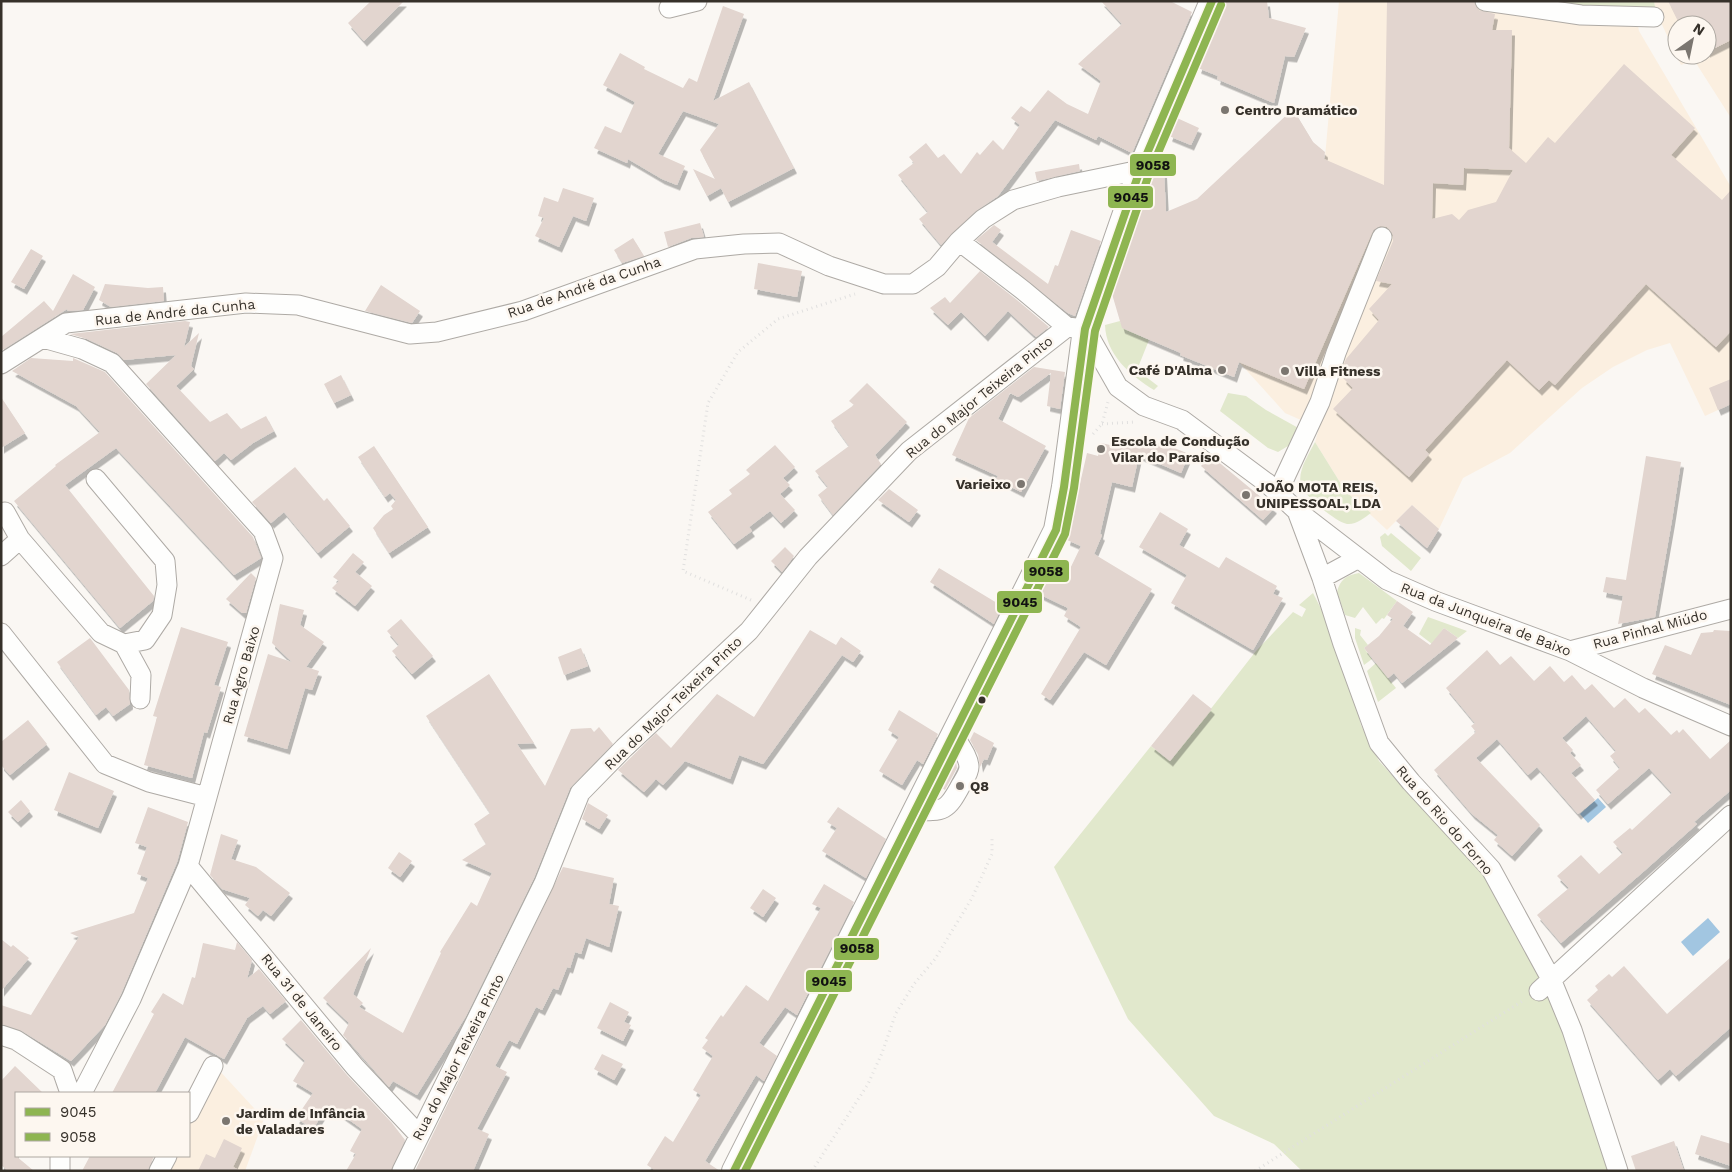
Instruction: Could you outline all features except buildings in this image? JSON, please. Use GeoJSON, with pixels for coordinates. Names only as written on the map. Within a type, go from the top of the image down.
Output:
{"type":"FeatureCollection","features":[{"type":"Feature","properties":{"kind":"main road"},"geometry":{"type":"LineString","coordinates":[[734,1171],[1056,530],[1064,487],[1076,328],[1140,170],[1212,1]]}},
{"type":"Feature","properties":{"kind":"street"},"geometry":{"type":"LineString","coordinates":[[669,8],[697,1]]}},
{"type":"Feature","properties":{"kind":"street"},"geometry":{"type":"LineString","coordinates":[[1485,1],[1581,16],[1654,17]]}},
{"type":"Feature","properties":{"kind":"street","name":"Rua de André da Cunha"},"geometry":{"type":"LineString","coordinates":[[1,364],[66,323],[246,303],[298,305],[410,334],[436,332],[523,311],[695,249],[744,244],[779,243],[829,266],[884,284],[913,284],[937,267],[959,241],[983,219],[1013,200],[1058,187],[1140,170]]}},
{"type":"Feature","properties":{"kind":"street"},"geometry":{"type":"LineString","coordinates":[[1278,492],[1320,402],[1336,353],[1382,237]]}},
{"type":"Feature","properties":{"kind":"street","name":"Rua da Junqueira de Baixo"},"geometry":{"type":"LineString","coordinates":[[959,241],[1076,328],[1118,388],[1144,406],[1182,420],[1278,492],[1296,510],[1357,559],[1387,580],[1435,601],[1570,651],[1644,688],[1731,726]]}},
{"type":"Feature","properties":{"kind":"street","name":"Rua do Major Teixeira Pinto"},"geometry":{"type":"LineString","coordinates":[[402,1171],[544,883],[580,793],[624,748],[749,631],[808,557],[909,451],[1076,328]]}},
{"type":"Feature","properties":{"kind":"street","name":"Rua Agro Baixo"},"geometry":{"type":"LineString","coordinates":[[42,338],[82,349],[112,363],[263,531],[273,558],[188,866],[131,999],[83,1092]]}},
{"type":"Feature","properties":{"kind":"street"},"geometry":{"type":"LineString","coordinates":[[96,480],[165,561],[167,585],[162,615],[145,640],[124,644]]}},
{"type":"Feature","properties":{"kind":"street","name":"Rua do Rio do Forno"},"geometry":{"type":"LineString","coordinates":[[1296,510],[1322,578],[1343,644],[1379,743],[1411,782],[1491,869],[1545,985],[1572,1030],[1618,1171]]}},
{"type":"Feature","properties":{"kind":"street"},"geometry":{"type":"LineString","coordinates":[[5,512],[20,538],[102,633],[124,644],[141,675],[140,699]]}},
{"type":"Feature","properties":{"kind":"street"},"geometry":{"type":"LineString","coordinates":[[1,556],[20,538]]}},
{"type":"Feature","properties":{"kind":"street"},"geometry":{"type":"LineString","coordinates":[[1322,578],[1357,559]]}},
{"type":"Feature","properties":{"kind":"street","name":"Rua Pinhal Miúdo"},"geometry":{"type":"LineString","coordinates":[[1570,651],[1731,609]]}},
{"type":"Feature","properties":{"kind":"street"},"geometry":{"type":"LineString","coordinates":[[1,633],[105,764],[149,782],[207,797]]}},
{"type":"Feature","properties":{"kind":"street"},"geometry":{"type":"LineString","coordinates":[[1545,985],[1731,815]]}},
{"type":"Feature","properties":{"kind":"street","name":"Rua 31 de Janeiro"},"geometry":{"type":"LineString","coordinates":[[188,866],[355,1067],[419,1135]]}},
{"type":"Feature","properties":{"kind":"street"},"geometry":{"type":"LineString","coordinates":[[1,1035],[16,1040],[62,1070],[70,1092]]}},
{"type":"Feature","properties":{"kind":"street"},"geometry":{"type":"LineString","coordinates":[[190,1111],[213,1066]]}},
{"type":"Feature","properties":{"kind":"street"},"geometry":{"type":"LineString","coordinates":[[60,1157],[60,1171]]}},
{"type":"Feature","properties":{"kind":"street"},"geometry":{"type":"LineString","coordinates":[[159,1171],[166,1157]]}},
{"type":"Feature","properties":{"kind":"path"},"geometry":{"type":"LineString","coordinates":[[768,607],[683,571],[708,403],[738,352],[778,319],[884,284]]}},
{"type":"Feature","properties":{"kind":"path"},"geometry":{"type":"LineString","coordinates":[[1102,424],[1134,422]]}},
{"type":"Feature","properties":{"kind":"path"},"geometry":{"type":"LineString","coordinates":[[812,1171],[868,1084],[882,1053],[896,1013],[914,984],[935,959],[972,898],[992,854],[992,839]]}},
{"type":"Feature","properties":{"kind":"path"},"geometry":{"type":"LineString","coordinates":[[1255,1171],[1545,985]]}},
{"type":"Feature","properties":{"kind":"shaded area"},"geometry":{"type":"Polygon","coordinates":[[[1339,1],[1463,1],[1522,12],[1637,21],[1639,31],[1731,187],[1731,404],[1705,416],[1670,343],[1647,350],[1613,367],[1582,388],[1510,453],[1463,478],[1439,529],[1412,505],[1387,530],[1346,492],[1315,442],[1319,428],[1285,413],[1239,362],[1259,309],[1325,157],[1339,1]]]}},
{"type":"Feature","properties":{"kind":"shaded area"},"geometry":{"type":"Polygon","coordinates":[[[1654,1],[1731,1],[1731,118],[1697,65],[1717,65],[1717,15],[1667,15],[1667,35],[1656,12],[1654,1]]]}},
{"type":"Feature","properties":{"kind":"shaded area","name":"Jardim de Infância de Valadares"},"geometry":{"type":"Polygon","coordinates":[[[217,1068],[264,1119],[245,1171],[165,1171],[172,1157],[190,1157],[190,1121],[217,1068]]]}},
{"type":"Feature","properties":{"kind":"green space"},"geometry":{"type":"Polygon","coordinates":[[[1537,1],[1654,1],[1656,12],[1593,13],[1537,1]]]}},
{"type":"Feature","properties":{"kind":"green space"},"geometry":{"type":"Polygon","coordinates":[[[1120,321],[1123,328],[1149,340],[1137,370],[1158,386],[1154,390],[1128,371],[1110,346],[1106,336],[1105,325],[1120,321]]]}},
{"type":"Feature","properties":{"kind":"green space"},"geometry":{"type":"Polygon","coordinates":[[[1228,393],[1246,396],[1266,410],[1302,430],[1293,443],[1278,452],[1268,448],[1220,411],[1228,393]]]}},
{"type":"Feature","properties":{"kind":"green space"},"geometry":{"type":"Polygon","coordinates":[[[1315,442],[1346,492],[1371,513],[1360,521],[1347,524],[1336,519],[1321,508],[1303,490],[1300,480],[1301,474],[1304,463],[1315,442]]]}},
{"type":"Feature","properties":{"kind":"green space"},"geometry":{"type":"Polygon","coordinates":[[[1385,533],[1388,536],[1391,533],[1421,558],[1411,571],[1382,546],[1380,537],[1385,533]]]}},
{"type":"Feature","properties":{"kind":"green space"},"geometry":{"type":"Polygon","coordinates":[[[1359,573],[1397,601],[1384,619],[1382,618],[1376,624],[1363,607],[1355,618],[1345,615],[1337,592],[1344,579],[1359,573]]]}},
{"type":"Feature","properties":{"kind":"green space"},"geometry":{"type":"Polygon","coordinates":[[[1313,593],[1341,648],[1361,725],[1379,761],[1433,820],[1483,869],[1495,887],[1560,1019],[1612,1171],[1302,1171],[1274,1144],[1214,1116],[1128,1019],[1054,867],[1151,746],[1170,761],[1256,651],[1293,612],[1302,617],[1306,609],[1299,605],[1313,593]]]}},
{"type":"Feature","properties":{"kind":"green space"},"geometry":{"type":"Polygon","coordinates":[[[1428,617],[1467,631],[1458,638],[1444,628],[1432,644],[1419,634],[1428,617]]]}},
{"type":"Feature","properties":{"kind":"green space"},"geometry":{"type":"Polygon","coordinates":[[[1355,628],[1361,630],[1360,635],[1368,645],[1364,648],[1372,659],[1364,665],[1355,638],[1355,628]]]}},
{"type":"Feature","properties":{"kind":"green space"},"geometry":{"type":"Polygon","coordinates":[[[1376,663],[1396,688],[1378,702],[1367,671],[1376,663]]]}},
{"type":"Feature","properties":{"kind":"water"},"geometry":{"type":"Polygon","coordinates":[[[1598,798],[1606,807],[1588,823],[1580,814],[1598,798]]]}},
{"type":"Feature","properties":{"kind":"water"},"geometry":{"type":"Polygon","coordinates":[[[1708,918],[1720,932],[1693,956],[1681,942],[1708,918]]]}},
{"type":"Feature","properties":{"kind":"transit line","name":"9045"},"geometry":{"type":"LineString","coordinates":[[734,1171],[1056,530],[1064,487],[1085,329],[1140,170],[1212,1]]}},
{"type":"Feature","properties":{"kind":"transit line","name":"9058"},"geometry":{"type":"LineString","coordinates":[[745,1171],[1065,534],[1074,488],[1095,331],[1149,174],[1221,5]]}},
{"type":"Feature","properties":{"kind":"place","name":"Centro Dramático"},"geometry":{"type":"Point","coordinates":[1225,110]}},
{"type":"Feature","properties":{"kind":"place","name":"Café D'Alma"},"geometry":{"type":"Point","coordinates":[1222,370]}},
{"type":"Feature","properties":{"kind":"place","name":"Villa Fitness"},"geometry":{"type":"Point","coordinates":[1285,371]}},
{"type":"Feature","properties":{"kind":"place","name":"Escola de Condução Vilar do Paraíso"},"geometry":{"type":"Point","coordinates":[1101,449]}},
{"type":"Feature","properties":{"kind":"place","name":"Varieixo"},"geometry":{"type":"Point","coordinates":[1021,484]}},
{"type":"Feature","properties":{"kind":"place","name":"JOÃO MOTA REIS, UNIPESSOAL, LDA"},"geometry":{"type":"Point","coordinates":[1246,495]}},
{"type":"Feature","properties":{"kind":"place","name":"Q8"},"geometry":{"type":"Point","coordinates":[960,786]}},
{"type":"Feature","properties":{"kind":"place","name":"Jardim de Infância de Valadares"},"geometry":{"type":"Point","coordinates":[226,1121]}}]}
